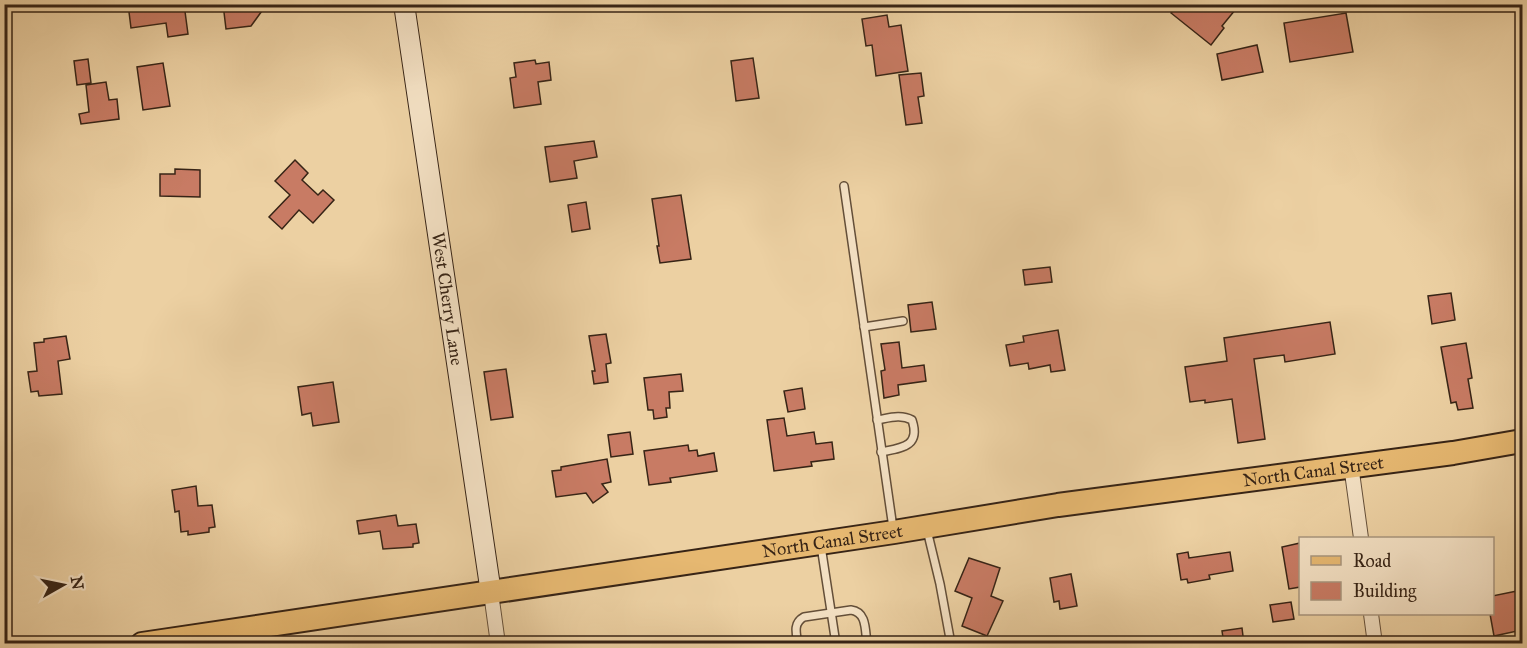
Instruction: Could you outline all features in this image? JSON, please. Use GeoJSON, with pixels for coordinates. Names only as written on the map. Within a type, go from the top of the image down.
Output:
{"type":"FeatureCollection","features":[{"type":"Feature","properties":{"kind":"main road","name":"North Canal Street"},"geometry":{"type":"LineString","coordinates":[[142,644],[894,532],[1058,505],[1522,441]]}},
{"type":"Feature","properties":{"kind":"street","name":"West Cherry Lane"},"geometry":{"type":"LineString","coordinates":[[404,4],[491,593]]}},
{"type":"Feature","properties":{"kind":"street"},"geometry":{"type":"LineString","coordinates":[[1351,465],[1361,537]]}},
{"type":"Feature","properties":{"kind":"street"},"geometry":{"type":"LineString","coordinates":[[491,593],[498,644]]}},
{"type":"Feature","properties":{"kind":"street"},"geometry":{"type":"LineString","coordinates":[[1371,615],[1375,644]]}},
{"type":"Feature","properties":{"kind":"lane"},"geometry":{"type":"LineString","coordinates":[[844,186],[894,532]]}},
{"type":"Feature","properties":{"kind":"lane"},"geometry":{"type":"LineString","coordinates":[[864,327],[903,321]]}},
{"type":"Feature","properties":{"kind":"lane"},"geometry":{"type":"LineString","coordinates":[[877,420],[907,417],[912,420],[915,428],[914,439],[909,445],[881,452]]}},
{"type":"Feature","properties":{"kind":"lane"},"geometry":{"type":"LineString","coordinates":[[926,527],[951,644]]}},
{"type":"Feature","properties":{"kind":"lane"},"geometry":{"type":"LineString","coordinates":[[821,543],[836,644]]}},
{"type":"Feature","properties":{"kind":"lane"},"geometry":{"type":"LineString","coordinates":[[798,644],[796,624],[804,617],[857,611],[862,615],[864,621],[867,644]]}},
{"type":"Feature","properties":{"kind":"building"},"geometry":{"type":"Polygon","coordinates":[[[128,4],[184,4],[188,34],[168,37],[166,23],[131,28],[128,4]]]}},
{"type":"Feature","properties":{"kind":"building"},"geometry":{"type":"Polygon","coordinates":[[[223,4],[267,4],[251,26],[226,29],[223,4]]]}},
{"type":"Feature","properties":{"kind":"building"},"geometry":{"type":"Polygon","coordinates":[[[1178,4],[1240,4],[1222,26],[1224,28],[1211,45],[1171,13],[1178,4]]]}},
{"type":"Feature","properties":{"kind":"building"},"geometry":{"type":"Polygon","coordinates":[[[1346,13],[1353,52],[1290,62],[1284,23],[1346,13]]]}},
{"type":"Feature","properties":{"kind":"building"},"geometry":{"type":"Polygon","coordinates":[[[887,15],[889,27],[901,25],[908,71],[876,76],[872,45],[866,46],[862,19],[887,15]]]}},
{"type":"Feature","properties":{"kind":"building"},"geometry":{"type":"Polygon","coordinates":[[[1257,45],[1263,72],[1222,80],[1217,54],[1257,45]]]}},
{"type":"Feature","properties":{"kind":"building"},"geometry":{"type":"Polygon","coordinates":[[[753,58],[759,98],[736,101],[731,61],[753,58]]]}},
{"type":"Feature","properties":{"kind":"building"},"geometry":{"type":"Polygon","coordinates":[[[88,59],[91,83],[77,85],[74,61],[88,59]]]}},
{"type":"Feature","properties":{"kind":"building"},"geometry":{"type":"Polygon","coordinates":[[[535,60],[536,64],[549,62],[551,80],[538,82],[541,104],[514,108],[510,78],[516,77],[514,63],[535,60]]]}},
{"type":"Feature","properties":{"kind":"building"},"geometry":{"type":"Polygon","coordinates":[[[163,63],[170,106],[143,110],[137,67],[163,63]]]}},
{"type":"Feature","properties":{"kind":"building"},"geometry":{"type":"Polygon","coordinates":[[[921,73],[924,96],[918,97],[922,123],[906,125],[899,75],[921,73]]]}},
{"type":"Feature","properties":{"kind":"building"},"geometry":{"type":"Polygon","coordinates":[[[106,82],[109,100],[117,99],[119,119],[81,124],[79,114],[89,112],[86,85],[106,82]]]}},
{"type":"Feature","properties":{"kind":"building"},"geometry":{"type":"Polygon","coordinates":[[[594,141],[597,157],[574,161],[577,178],[550,182],[545,147],[594,141]]]}},
{"type":"Feature","properties":{"kind":"building"},"geometry":{"type":"Polygon","coordinates":[[[295,160],[308,173],[302,180],[318,195],[323,190],[334,200],[313,223],[299,210],[282,229],[269,217],[290,195],[275,181],[295,160]]]}},
{"type":"Feature","properties":{"kind":"building"},"geometry":{"type":"Polygon","coordinates":[[[175,169],[200,170],[200,197],[160,196],[160,174],[175,174],[175,169]]]}},
{"type":"Feature","properties":{"kind":"building"},"geometry":{"type":"Polygon","coordinates":[[[681,195],[691,259],[660,263],[652,199],[681,195]]]}},
{"type":"Feature","properties":{"kind":"building"},"geometry":{"type":"Polygon","coordinates":[[[586,202],[590,229],[572,232],[568,205],[586,202]]]}},
{"type":"Feature","properties":{"kind":"building"},"geometry":{"type":"Polygon","coordinates":[[[1050,267],[1052,282],[1025,285],[1023,270],[1050,267]]]}},
{"type":"Feature","properties":{"kind":"building"},"geometry":{"type":"Polygon","coordinates":[[[1451,293],[1455,320],[1432,324],[1428,296],[1451,293]]]}},
{"type":"Feature","properties":{"kind":"building"},"geometry":{"type":"Polygon","coordinates":[[[932,302],[936,329],[911,332],[908,305],[932,302]]]}},
{"type":"Feature","properties":{"kind":"building"},"geometry":{"type":"Polygon","coordinates":[[[1330,322],[1335,354],[1285,362],[1284,355],[1254,359],[1265,439],[1238,443],[1232,399],[1205,403],[1205,400],[1190,402],[1185,367],[1227,361],[1224,338],[1330,322]]]}},
{"type":"Feature","properties":{"kind":"building"},"geometry":{"type":"Polygon","coordinates":[[[1058,330],[1065,370],[1051,372],[1050,365],[1029,369],[1028,363],[1010,366],[1006,345],[1024,342],[1023,336],[1058,330]]]}},
{"type":"Feature","properties":{"kind":"building"},"geometry":{"type":"Polygon","coordinates":[[[606,334],[611,363],[606,364],[608,382],[594,384],[592,371],[595,371],[589,336],[606,334]]]}},
{"type":"Feature","properties":{"kind":"building"},"geometry":{"type":"Polygon","coordinates":[[[66,336],[70,359],[58,361],[62,394],[39,396],[38,391],[31,392],[28,372],[37,371],[34,343],[66,336]]]}},
{"type":"Feature","properties":{"kind":"building"},"geometry":{"type":"Polygon","coordinates":[[[899,342],[902,368],[924,365],[926,381],[898,385],[899,395],[884,398],[881,371],[885,370],[881,344],[899,342]]]}},
{"type":"Feature","properties":{"kind":"building"},"geometry":{"type":"Polygon","coordinates":[[[1466,343],[1472,378],[1468,379],[1473,408],[1458,410],[1456,402],[1451,403],[1441,347],[1466,343]]]}},
{"type":"Feature","properties":{"kind":"building"},"geometry":{"type":"Polygon","coordinates":[[[506,369],[513,417],[491,420],[484,372],[506,369]]]}},
{"type":"Feature","properties":{"kind":"building"},"geometry":{"type":"Polygon","coordinates":[[[681,374],[683,391],[669,392],[670,408],[666,408],[667,417],[654,419],[653,410],[648,410],[644,378],[681,374]]]}},
{"type":"Feature","properties":{"kind":"building"},"geometry":{"type":"Polygon","coordinates":[[[333,382],[339,422],[313,426],[311,413],[302,415],[298,387],[333,382]]]}},
{"type":"Feature","properties":{"kind":"building"},"geometry":{"type":"Polygon","coordinates":[[[802,388],[805,409],[788,412],[784,391],[802,388]]]}},
{"type":"Feature","properties":{"kind":"building"},"geometry":{"type":"Polygon","coordinates":[[[784,418],[787,436],[814,432],[816,444],[832,442],[834,459],[811,462],[812,466],[774,471],[767,420],[784,418]]]}},
{"type":"Feature","properties":{"kind":"building"},"geometry":{"type":"Polygon","coordinates":[[[630,432],[633,454],[611,457],[608,435],[630,432]]]}},
{"type":"Feature","properties":{"kind":"building"},"geometry":{"type":"Polygon","coordinates":[[[688,445],[689,451],[697,450],[698,456],[714,453],[717,471],[670,478],[671,482],[649,485],[644,451],[688,445]]]}},
{"type":"Feature","properties":{"kind":"building"},"geometry":{"type":"Polygon","coordinates":[[[607,459],[611,482],[602,484],[608,492],[593,503],[586,493],[556,497],[552,471],[561,470],[561,467],[607,459]]]}},
{"type":"Feature","properties":{"kind":"building"},"geometry":{"type":"Polygon","coordinates":[[[196,486],[198,506],[212,505],[215,527],[209,528],[209,532],[188,535],[188,531],[181,532],[179,511],[175,512],[172,490],[196,486]]]}},
{"type":"Feature","properties":{"kind":"building"},"geometry":{"type":"Polygon","coordinates":[[[396,515],[398,526],[416,524],[419,543],[413,544],[413,547],[383,549],[380,531],[359,534],[357,521],[396,515]]]}},
{"type":"Feature","properties":{"kind":"building"},"geometry":{"type":"Polygon","coordinates":[[[1299,543],[1299,587],[1289,589],[1282,547],[1299,543]]]}},
{"type":"Feature","properties":{"kind":"building"},"geometry":{"type":"Polygon","coordinates":[[[1188,552],[1189,558],[1230,552],[1233,571],[1209,575],[1210,579],[1188,583],[1187,579],[1181,580],[1177,554],[1188,552]]]}},
{"type":"Feature","properties":{"kind":"building"},"geometry":{"type":"Polygon","coordinates":[[[969,558],[1000,568],[991,596],[1003,601],[987,636],[962,626],[972,598],[955,591],[969,558]]]}},
{"type":"Feature","properties":{"kind":"building"},"geometry":{"type":"Polygon","coordinates":[[[1071,574],[1077,606],[1060,609],[1059,601],[1054,602],[1050,578],[1071,574]]]}},
{"type":"Feature","properties":{"kind":"building"},"geometry":{"type":"Polygon","coordinates":[[[1522,590],[1522,630],[1494,636],[1490,615],[1494,615],[1494,596],[1522,590]]]}},
{"type":"Feature","properties":{"kind":"building"},"geometry":{"type":"Polygon","coordinates":[[[1291,602],[1294,619],[1273,622],[1270,605],[1291,602]]]}},
{"type":"Feature","properties":{"kind":"building"},"geometry":{"type":"Polygon","coordinates":[[[1242,628],[1244,644],[1224,644],[1222,631],[1242,628]]]}}]}
